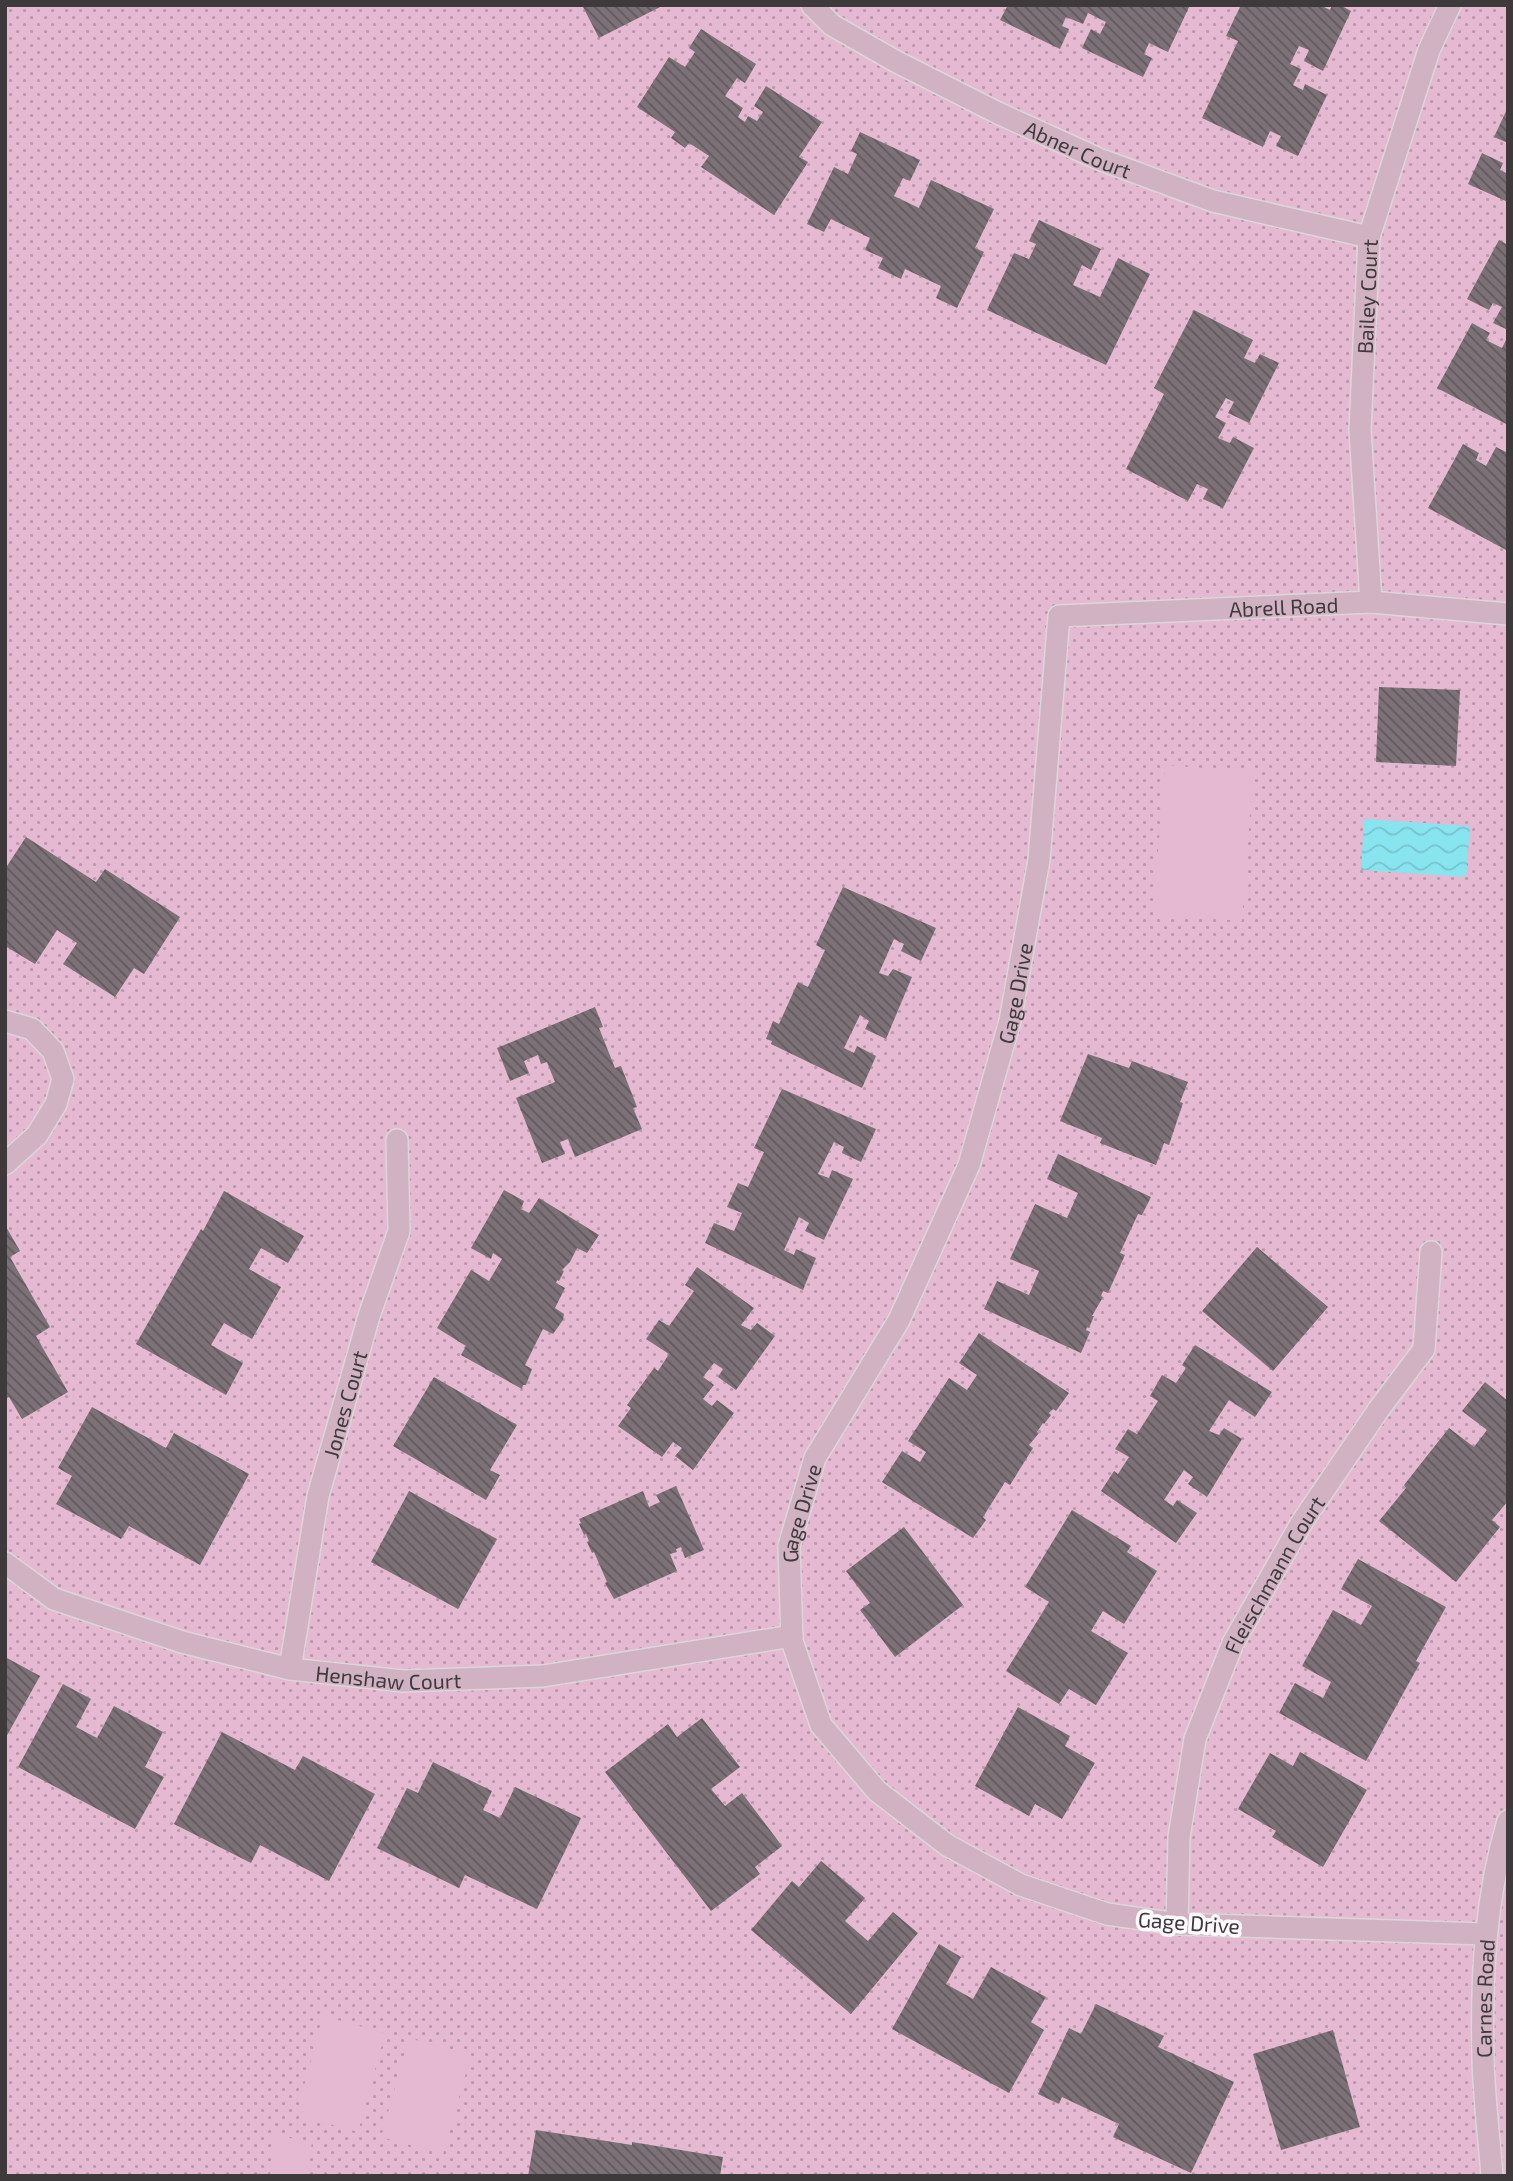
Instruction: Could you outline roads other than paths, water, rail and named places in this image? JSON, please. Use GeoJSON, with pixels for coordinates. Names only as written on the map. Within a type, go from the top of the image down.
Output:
{"type":"FeatureCollection","features":[{"type":"Feature","properties":{"kind":"street","name":"Abner Court"},"geometry":{"type":"LineString","coordinates":[[812,5],[832,25],[895,61],[998,113],[1099,159],[1213,201],[1369,237]]}},
{"type":"Feature","properties":{"kind":"street","name":"Bailey Court"},"geometry":{"type":"LineString","coordinates":[[1371,602],[1360,430],[1369,237],[1429,50],[1450,5]]}},
{"type":"Feature","properties":{"kind":"street","name":"Abrell Road"},"geometry":{"type":"LineString","coordinates":[[1059,616],[1371,602],[1508,614]]}},
{"type":"Feature","properties":{"kind":"street","name":"Gage Drive"},"geometry":{"type":"LineString","coordinates":[[1059,616],[1039,860],[1010,1021],[969,1165],[900,1320],[815,1458],[789,1546],[792,1640],[821,1725],[877,1791],[947,1845],[1021,1885],[1107,1914],[1177,1924],[1485,1934]]}},
{"type":"Feature","properties":{"kind":"street"},"geometry":{"type":"LineString","coordinates":[[5,1021],[32,1029],[53,1051],[63,1079],[56,1104],[37,1135],[5,1164]]}},
{"type":"Feature","properties":{"kind":"street","name":"Jones Court"},"geometry":{"type":"LineString","coordinates":[[290,1669],[318,1496],[369,1316],[399,1231],[397,1140]]}},
{"type":"Feature","properties":{"kind":"street","name":"Fleischmann Court"},"geometry":{"type":"LineString","coordinates":[[1177,1924],[1179,1837],[1195,1739],[1233,1643],[1302,1522],[1379,1409],[1424,1349],[1431,1252]]}},
{"type":"Feature","properties":{"kind":"street","name":"Henshaw Court"},"geometry":{"type":"LineString","coordinates":[[5,1563],[54,1598],[181,1643],[290,1669],[403,1681],[543,1676],[792,1636]]}},
{"type":"Feature","properties":{"kind":"street","name":"Carnes Road"},"geometry":{"type":"LineString","coordinates":[[1493,2176],[1483,2059],[1485,1934],[1500,1846],[1508,1821]]}},
{"type":"Feature","properties":{"kind":"water"},"geometry":{"type":"Polygon","coordinates":[[[1364,819],[1470,826],[1466,877],[1361,870],[1364,819]]]}}]}
